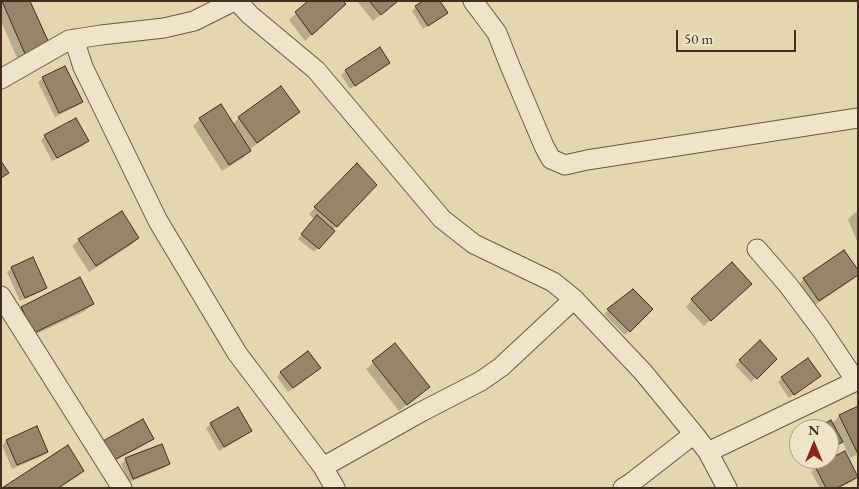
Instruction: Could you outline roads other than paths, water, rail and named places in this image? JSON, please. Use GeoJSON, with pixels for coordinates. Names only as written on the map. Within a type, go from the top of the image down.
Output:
{"type":"FeatureCollection","features":[{"type":"Feature","properties":{"kind":"street"},"geometry":{"type":"LineString","coordinates":[[1,79],[69,40],[179,25],[194,21],[235,1],[316,70],[442,219],[474,244],[553,282],[574,299],[643,372],[694,434],[708,452],[727,488]]}},
{"type":"Feature","properties":{"kind":"street"},"geometry":{"type":"LineString","coordinates":[[473,1],[497,32],[551,159],[565,165],[858,118]]}},
{"type":"Feature","properties":{"kind":"street"},"geometry":{"type":"LineString","coordinates":[[74,39],[84,67],[158,221],[238,353],[323,467],[335,488]]}},
{"type":"Feature","properties":{"kind":"street"},"geometry":{"type":"LineString","coordinates":[[708,452],[857,380],[788,285],[757,250]]}},
{"type":"Feature","properties":{"kind":"street"},"geometry":{"type":"LineString","coordinates":[[1,296],[122,488]]}},
{"type":"Feature","properties":{"kind":"street"},"geometry":{"type":"LineString","coordinates":[[323,467],[481,381],[501,367],[574,299]]}},
{"type":"Feature","properties":{"kind":"street"},"geometry":{"type":"LineString","coordinates":[[623,488],[694,434]]}}]}
